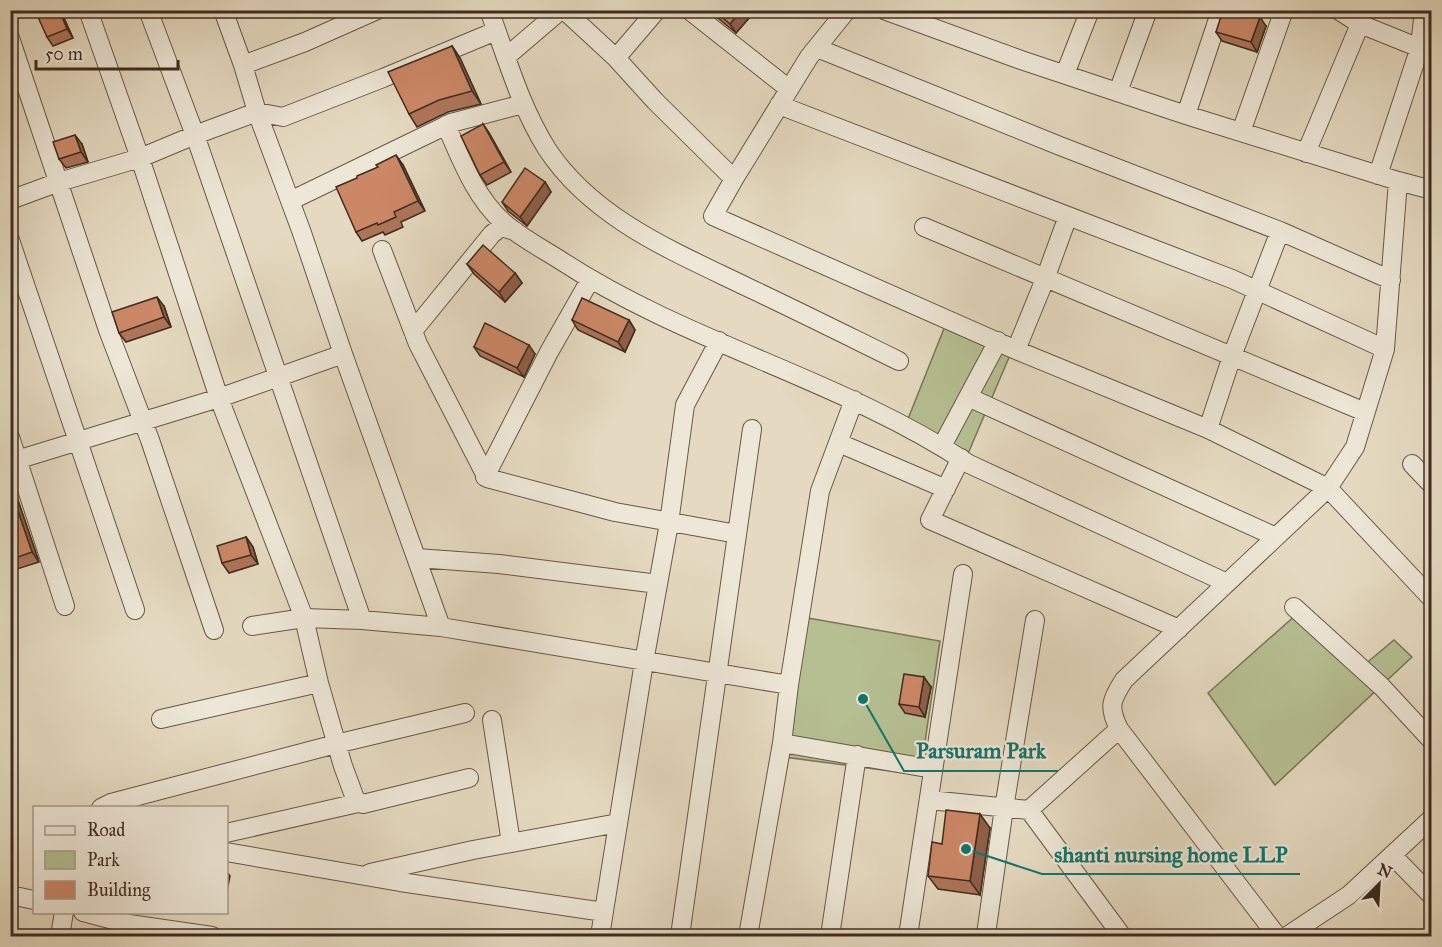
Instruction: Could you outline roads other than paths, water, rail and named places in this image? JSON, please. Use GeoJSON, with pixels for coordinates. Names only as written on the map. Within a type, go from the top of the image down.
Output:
{"type":"FeatureCollection","features":[{"type":"Feature","properties":{"kind":"street"},"geometry":{"type":"LineString","coordinates":[[88,10],[140,158],[219,398],[304,618],[318,683],[336,744],[358,803]]}},
{"type":"Feature","properties":{"kind":"street"},"geometry":{"type":"LineString","coordinates":[[148,10],[195,135],[280,377],[362,620]]}},
{"type":"Feature","properties":{"kind":"street"},"geometry":{"type":"LineString","coordinates":[[223,10],[257,112],[441,627]]}},
{"type":"Feature","properties":{"kind":"street"},"geometry":{"type":"LineString","coordinates":[[243,65],[305,42],[377,10]]}},
{"type":"Feature","properties":{"kind":"street"},"geometry":{"type":"LineString","coordinates":[[489,10],[523,104],[548,150],[575,182],[616,219],[689,258],[899,361]]}},
{"type":"Feature","properties":{"kind":"street"},"geometry":{"type":"LineString","coordinates":[[616,58],[657,10]]}},
{"type":"Feature","properties":{"kind":"street"},"geometry":{"type":"LineString","coordinates":[[689,10],[789,89]]}},
{"type":"Feature","properties":{"kind":"street"},"geometry":{"type":"LineString","coordinates":[[847,10],[789,89],[734,178],[714,216],[1016,351],[1208,429],[1328,488],[1431,599]]}},
{"type":"Feature","properties":{"kind":"street"},"geometry":{"type":"LineString","coordinates":[[884,10],[1186,115],[1431,190]]}},
{"type":"Feature","properties":{"kind":"street"},"geometry":{"type":"LineString","coordinates":[[1065,74],[1090,10]]}},
{"type":"Feature","properties":{"kind":"street"},"geometry":{"type":"LineString","coordinates":[[1118,92],[1149,10]]}},
{"type":"Feature","properties":{"kind":"street"},"geometry":{"type":"LineString","coordinates":[[1186,115],[1221,10]]}},
{"type":"Feature","properties":{"kind":"street"},"geometry":{"type":"LineString","coordinates":[[1241,132],[1284,10]]}},
{"type":"Feature","properties":{"kind":"street"},"geometry":{"type":"LineString","coordinates":[[1338,10],[1359,24],[1426,50]]}},
{"type":"Feature","properties":{"kind":"street"},"geometry":{"type":"LineString","coordinates":[[1378,175],[1426,50],[1424,10]]}},
{"type":"Feature","properties":{"kind":"street"},"geometry":{"type":"LineString","coordinates":[[506,57],[567,12],[616,58],[662,108],[734,178]]}},
{"type":"Feature","properties":{"kind":"street"},"geometry":{"type":"LineString","coordinates":[[1306,153],[1359,24]]}},
{"type":"Feature","properties":{"kind":"street"},"geometry":{"type":"LineString","coordinates":[[10,200],[140,158],[257,112],[283,117],[496,31]]}},
{"type":"Feature","properties":{"kind":"street"},"geometry":{"type":"LineString","coordinates":[[10,38],[108,330],[143,422],[214,630]]}},
{"type":"Feature","properties":{"kind":"street"},"geometry":{"type":"LineString","coordinates":[[817,48],[1060,146],[1280,231],[1391,280]]}},
{"type":"Feature","properties":{"kind":"street"},"geometry":{"type":"LineString","coordinates":[[290,201],[446,125],[523,104]]}},
{"type":"Feature","properties":{"kind":"street"},"geometry":{"type":"LineString","coordinates":[[779,105],[1258,291],[1385,349]]}},
{"type":"Feature","properties":{"kind":"street"},"geometry":{"type":"LineString","coordinates":[[446,125],[466,171],[482,199],[502,222],[590,280],[648,310],[854,400],[942,446],[969,464],[1227,583]]}},
{"type":"Feature","properties":{"kind":"street"},"geometry":{"type":"LineString","coordinates":[[1277,936],[1119,729],[1112,715],[1112,702],[1124,680],[1328,488],[1355,447],[1385,349],[1398,181]]}},
{"type":"Feature","properties":{"kind":"street"},"geometry":{"type":"LineString","coordinates":[[1016,351],[1068,216]]}},
{"type":"Feature","properties":{"kind":"street"},"geometry":{"type":"LineString","coordinates":[[924,227],[1365,412]]}},
{"type":"Feature","properties":{"kind":"street"},"geometry":{"type":"LineString","coordinates":[[413,331],[492,234],[501,228],[515,231]]}},
{"type":"Feature","properties":{"kind":"street"},"geometry":{"type":"LineString","coordinates":[[1208,429],[1232,356],[1280,231]]}},
{"type":"Feature","properties":{"kind":"street"},"geometry":{"type":"LineString","coordinates":[[10,240],[135,610]]}},
{"type":"Feature","properties":{"kind":"street"},"geometry":{"type":"LineString","coordinates":[[382,249],[413,331],[485,477],[594,507],[669,523],[737,534]]}},
{"type":"Feature","properties":{"kind":"street"},"geometry":{"type":"LineString","coordinates":[[485,477],[549,352],[590,280]]}},
{"type":"Feature","properties":{"kind":"street"},"geometry":{"type":"LineString","coordinates":[[600,936],[669,523],[685,405],[718,341]]}},
{"type":"Feature","properties":{"kind":"street"},"geometry":{"type":"LineString","coordinates":[[942,446],[998,341]]}},
{"type":"Feature","properties":{"kind":"street"},"geometry":{"type":"LineString","coordinates":[[14,461],[219,398],[343,354]]}},
{"type":"Feature","properties":{"kind":"street"},"geometry":{"type":"LineString","coordinates":[[968,397],[1276,537]]}},
{"type":"Feature","properties":{"kind":"street"},"geometry":{"type":"LineString","coordinates":[[748,936],[782,742],[820,491],[854,400]]}},
{"type":"Feature","properties":{"kind":"street"},"geometry":{"type":"LineString","coordinates":[[680,936],[752,429]]}},
{"type":"Feature","properties":{"kind":"street"},"geometry":{"type":"LineString","coordinates":[[10,437],[14,461],[65,606]]}},
{"type":"Feature","properties":{"kind":"street"},"geometry":{"type":"LineString","coordinates":[[838,443],[946,489]]}},
{"type":"Feature","properties":{"kind":"street"},"geometry":{"type":"LineString","coordinates":[[962,458],[930,520],[1179,629]]}},
{"type":"Feature","properties":{"kind":"street"},"geometry":{"type":"LineString","coordinates":[[1412,464],[1431,485]]}},
{"type":"Feature","properties":{"kind":"street"},"geometry":{"type":"LineString","coordinates":[[417,558],[499,564],[658,584]]}},
{"type":"Feature","properties":{"kind":"street"},"geometry":{"type":"LineString","coordinates":[[908,936],[963,574]]}},
{"type":"Feature","properties":{"kind":"street"},"geometry":{"type":"LineString","coordinates":[[1294,607],[1382,687],[1431,741]]}},
{"type":"Feature","properties":{"kind":"street"},"geometry":{"type":"LineString","coordinates":[[252,626],[304,618],[362,620],[441,627],[789,685]]}},
{"type":"Feature","properties":{"kind":"street"},"geometry":{"type":"LineString","coordinates":[[986,934],[1035,620]]}},
{"type":"Feature","properties":{"kind":"street"},"geometry":{"type":"LineString","coordinates":[[161,719],[318,683]]}},
{"type":"Feature","properties":{"kind":"street"},"geometry":{"type":"LineString","coordinates":[[104,806],[336,744],[465,713]]}},
{"type":"Feature","properties":{"kind":"street"},"geometry":{"type":"LineString","coordinates":[[492,720],[511,843]]}},
{"type":"Feature","properties":{"kind":"street"},"geometry":{"type":"LineString","coordinates":[[929,800],[1029,810],[1119,729]]}},
{"type":"Feature","properties":{"kind":"street"},"geometry":{"type":"LineString","coordinates":[[782,742],[933,768]]}},
{"type":"Feature","properties":{"kind":"street"},"geometry":{"type":"LineString","coordinates":[[830,936],[857,755]]}},
{"type":"Feature","properties":{"kind":"street"},"geometry":{"type":"LineString","coordinates":[[228,833],[358,803],[363,804],[469,778]]}},
{"type":"Feature","properties":{"kind":"street"},"geometry":{"type":"LineString","coordinates":[[1029,810],[1122,936]]}},
{"type":"Feature","properties":{"kind":"street"},"geometry":{"type":"LineString","coordinates":[[1287,936],[1350,895],[1431,818]]}},
{"type":"Feature","properties":{"kind":"street"},"geometry":{"type":"LineString","coordinates":[[361,875],[618,823]]}},
{"type":"Feature","properties":{"kind":"street"},"geometry":{"type":"LineString","coordinates":[[228,852],[604,912]]}},
{"type":"Feature","properties":{"kind":"street"},"geometry":{"type":"LineString","coordinates":[[1392,855],[1431,896]]}},
{"type":"Feature","properties":{"kind":"street"},"geometry":{"type":"LineString","coordinates":[[10,895],[33,900]]}},
{"type":"Feature","properties":{"kind":"street"},"geometry":{"type":"LineString","coordinates":[[60,936],[64,914]]}},
{"type":"Feature","properties":{"kind":"street"},"geometry":{"type":"LineString","coordinates":[[88,914],[128,930],[209,936]]}},
{"type":"Feature","properties":{"kind":"place","name":"Parsuram Park"},"geometry":{"type":"Point","coordinates":[863,699]}},
{"type":"Feature","properties":{"kind":"place","name":"shanti nursing home LLP"},"geometry":{"type":"Point","coordinates":[966,849]}}]}
